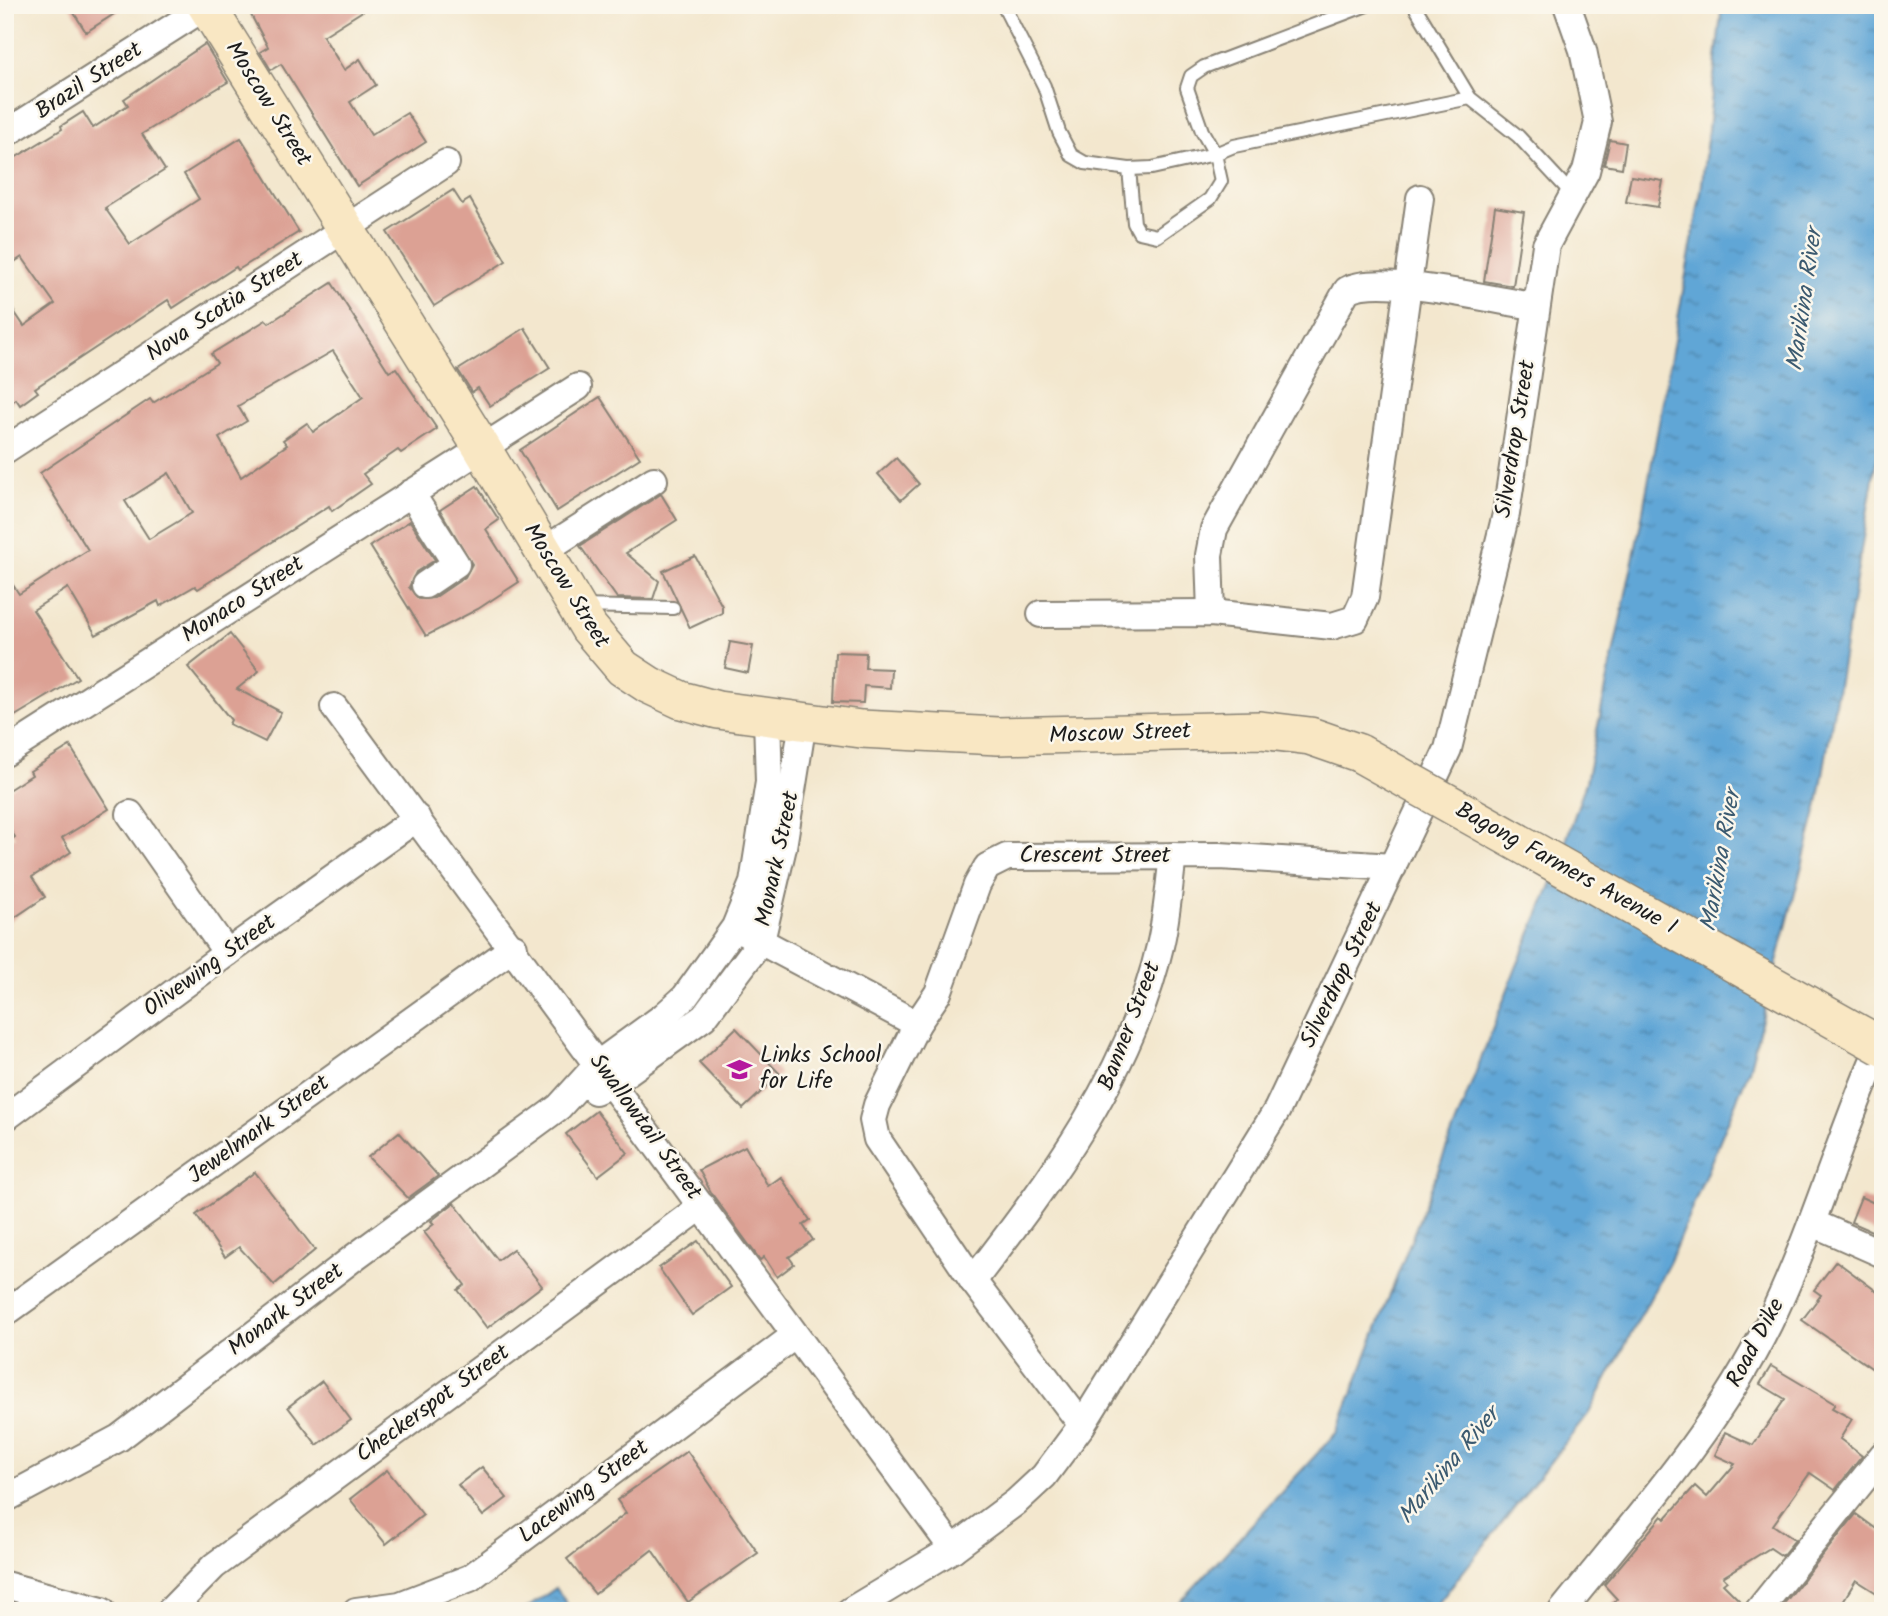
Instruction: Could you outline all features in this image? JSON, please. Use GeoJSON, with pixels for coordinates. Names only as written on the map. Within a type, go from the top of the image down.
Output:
{"type":"FeatureCollection","features":[{"type":"Feature","properties":{"kind":"street","name":"Silverdrop Street"},"geometry":{"type":"LineString","coordinates":[[850,1611],[953,1549],[1026,1493],[1044,1476],[1082,1425],[1277,1110],[1448,749],[1506,514],[1546,246],[1586,171],[1598,122],[1583,51],[1567,5]]}},
{"type":"Feature","properties":{"kind":"street","name":"Brazil Street"},"geometry":{"type":"LineString","coordinates":[[5,134],[207,6]]}},
{"type":"Feature","properties":{"kind":"street","name":"Moscow Street"},"geometry":{"type":"LineString","coordinates":[[207,6],[482,448],[602,647],[624,668],[649,685],[681,700],[718,710],[803,723],[911,733],[998,736],[1260,730],[1310,736],[1359,753]]}},
{"type":"Feature","properties":{"kind":"street","name":"Nova Scotia Street"},"geometry":{"type":"LineString","coordinates":[[5,450],[446,163]]}},
{"type":"Feature","properties":{"kind":"street"},"geometry":{"type":"LineString","coordinates":[[1041,614],[1211,613],[1332,626],[1355,619],[1365,597],[1420,198]]}},
{"type":"Feature","properties":{"kind":"street"},"geometry":{"type":"LineString","coordinates":[[1211,613],[1209,555],[1214,529],[1340,297],[1357,284],[1410,285],[1535,306]]}},
{"type":"Feature","properties":{"kind":"street","name":"Monaco Street"},"geometry":{"type":"LineString","coordinates":[[5,753],[578,387]]}},
{"type":"Feature","properties":{"kind":"street"},"geometry":{"type":"LineString","coordinates":[[543,551],[654,480]]}},
{"type":"Feature","properties":{"kind":"street"},"geometry":{"type":"LineString","coordinates":[[411,493],[456,564],[425,585]]}},
{"type":"Feature","properties":{"kind":"street","name":"Swallowtail Street"},"geometry":{"type":"LineString","coordinates":[[334,707],[514,947],[794,1336],[953,1549]]}},
{"type":"Feature","properties":{"kind":"street","name":"Monark Street"},"geometry":{"type":"LineString","coordinates":[[605,1074],[685,997],[735,927],[753,883],[769,782],[767,718]]}},
{"type":"Feature","properties":{"kind":"street","name":"Monark Street"},"geometry":{"type":"LineString","coordinates":[[5,1499],[119,1438],[356,1256],[559,1107],[605,1074],[704,1017],[761,941],[783,847],[803,723]]}},
{"type":"Feature","properties":{"kind":"street","name":"Bagong Farmers Avenue I"},"geometry":{"type":"LineString","coordinates":[[1359,753],[1878,1063]]}},
{"type":"Feature","properties":{"kind":"street"},"geometry":{"type":"LineString","coordinates":[[130,814],[227,953]]}},
{"type":"Feature","properties":{"kind":"street","name":"Olivewing Street"},"geometry":{"type":"LineString","coordinates":[[5,1118],[227,953],[417,818]]}},
{"type":"Feature","properties":{"kind":"street","name":"Banner Street"},"geometry":{"type":"LineString","coordinates":[[972,1281],[1049,1181],[1106,1093],[1132,1033],[1161,945],[1173,856]]}},
{"type":"Feature","properties":{"kind":"street","name":"Crescent Street"},"geometry":{"type":"LineString","coordinates":[[1082,1425],[972,1281],[877,1139],[873,1120],[877,1105],[917,1024],[938,993],[987,867],[1007,857],[1220,856],[1393,867]]}},
{"type":"Feature","properties":{"kind":"street"},"geometry":{"type":"LineString","coordinates":[[735,927],[917,1024]]}},
{"type":"Feature","properties":{"kind":"street","name":"Jewelmark Street"},"geometry":{"type":"LineString","coordinates":[[5,1312],[514,947]]}},
{"type":"Feature","properties":{"kind":"street"},"geometry":{"type":"LineString","coordinates":[[685,997],[704,1017]]}},
{"type":"Feature","properties":{"kind":"street","name":"Road Dike"},"geometry":{"type":"LineString","coordinates":[[1562,1611],[1692,1450],[1719,1410],[1767,1325],[1813,1223],[1878,1063],[1883,1038]]}},
{"type":"Feature","properties":{"kind":"street","name":"Checkerspot Street"},"geometry":{"type":"LineString","coordinates":[[170,1611],[224,1559],[702,1206]]}},
{"type":"Feature","properties":{"kind":"street"},"geometry":{"type":"LineString","coordinates":[[1813,1223],[1883,1255]]}},
{"type":"Feature","properties":{"kind":"street","name":"Lacewing Street"},"geometry":{"type":"LineString","coordinates":[[356,1611],[400,1605],[470,1578],[794,1336]]}},
{"type":"Feature","properties":{"kind":"street"},"geometry":{"type":"LineString","coordinates":[[1758,1611],[1883,1455]]}},
{"type":"Feature","properties":{"kind":"street"},"geometry":{"type":"LineString","coordinates":[[5,1585],[102,1611]]}},
{"type":"Feature","properties":{"kind":"lane"},"geometry":{"type":"LineString","coordinates":[[1003,5],[1044,86],[1059,132],[1071,155],[1085,163],[1129,169],[1152,168],[1215,154],[1234,146],[1470,98]]}},
{"type":"Feature","properties":{"kind":"lane"},"geometry":{"type":"LineString","coordinates":[[1129,169],[1134,223],[1139,232],[1157,236],[1210,199],[1221,181],[1215,154],[1202,131],[1186,88],[1191,76],[1204,67],[1256,46],[1367,5]]}},
{"type":"Feature","properties":{"kind":"lane"},"geometry":{"type":"LineString","coordinates":[[1414,5],[1470,98],[1518,136],[1572,194]]}},
{"type":"Feature","properties":{"kind":"lane"},"geometry":{"type":"LineString","coordinates":[[576,606],[597,604],[673,608]]}},
{"type":"Feature","properties":{"kind":"water","name":"Marikina River"},"geometry":{"type":"Polygon","coordinates":[[[1722,5],[1883,5],[1883,420],[1818,804],[1749,1070],[1670,1261],[1589,1413],[1432,1611],[1172,1611],[1337,1432],[1516,968],[1551,885],[1586,782],[1640,527],[1701,192],[1722,5]]]}},
{"type":"Feature","properties":{"kind":"water"},"geometry":{"type":"Polygon","coordinates":[[[556,1588],[572,1611],[523,1611],[556,1588]]]}},
{"type":"Feature","properties":{"kind":"building"},"geometry":{"type":"Polygon","coordinates":[[[69,5],[128,5],[86,32],[69,5]]]}},
{"type":"Feature","properties":{"kind":"building"},"geometry":{"type":"Polygon","coordinates":[[[266,5],[372,5],[323,36],[344,70],[360,59],[376,85],[350,102],[371,135],[407,113],[426,142],[357,186],[281,64],[271,70],[260,52],[268,47],[251,15],[266,5]]]}},
{"type":"Feature","properties":{"kind":"building"},"geometry":{"type":"Polygon","coordinates":[[[205,44],[228,82],[142,134],[165,170],[105,208],[130,244],[199,199],[184,174],[241,138],[299,232],[238,270],[236,267],[173,308],[168,300],[35,388],[38,392],[20,405],[16,399],[5,407],[5,298],[24,326],[55,304],[22,257],[5,268],[5,164],[62,129],[61,126],[83,112],[93,128],[128,105],[124,99],[205,44]]]}},
{"type":"Feature","properties":{"kind":"building"},"geometry":{"type":"Polygon","coordinates":[[[1610,140],[1626,143],[1622,168],[1604,165],[1610,140]]]}},
{"type":"Feature","properties":{"kind":"building"},"geometry":{"type":"Polygon","coordinates":[[[1631,176],[1663,181],[1658,207],[1626,202],[1631,176]]]}},
{"type":"Feature","properties":{"kind":"building"},"geometry":{"type":"Polygon","coordinates":[[[453,190],[462,204],[470,199],[506,261],[434,306],[387,232],[453,190]]]}},
{"type":"Feature","properties":{"kind":"building"},"geometry":{"type":"Polygon","coordinates":[[[1495,207],[1524,212],[1513,286],[1484,281],[1495,207]]]}},
{"type":"Feature","properties":{"kind":"building"},"geometry":{"type":"Polygon","coordinates":[[[332,283],[389,372],[396,368],[437,429],[401,453],[398,450],[363,474],[371,484],[332,511],[329,506],[198,589],[195,586],[160,606],[158,601],[96,635],[68,588],[33,610],[78,678],[5,722],[5,573],[19,594],[88,550],[40,473],[150,399],[153,403],[217,363],[211,354],[266,320],[269,323],[332,283]],[[333,351],[238,406],[247,421],[219,438],[241,477],[287,445],[283,440],[307,423],[313,432],[363,397],[333,351]],[[169,473],[125,501],[149,539],[192,513],[169,473]]]}},
{"type":"Feature","properties":{"kind":"building"},"geometry":{"type":"Polygon","coordinates":[[[525,328],[550,368],[490,406],[478,388],[472,392],[458,370],[525,328]]]}},
{"type":"Feature","properties":{"kind":"building"},"geometry":{"type":"Polygon","coordinates":[[[600,397],[640,458],[557,511],[520,450],[600,397]]]}},
{"type":"Feature","properties":{"kind":"building"},"geometry":{"type":"Polygon","coordinates":[[[896,458],[919,484],[901,500],[878,474],[896,458]]]}},
{"type":"Feature","properties":{"kind":"building"},"geometry":{"type":"Polygon","coordinates":[[[477,486],[499,520],[486,529],[519,582],[478,609],[426,636],[370,546],[410,521],[435,560],[416,572],[409,587],[419,599],[434,598],[465,577],[472,564],[440,510],[477,486]]]}},
{"type":"Feature","properties":{"kind":"building"},"geometry":{"type":"Polygon","coordinates":[[[661,494],[677,520],[626,553],[659,581],[653,599],[617,598],[580,546],[661,494]]]}},
{"type":"Feature","properties":{"kind":"building"},"geometry":{"type":"Polygon","coordinates":[[[695,556],[722,606],[722,613],[690,628],[663,571],[695,556]]]}},
{"type":"Feature","properties":{"kind":"building"},"geometry":{"type":"Polygon","coordinates":[[[230,634],[259,671],[237,689],[281,712],[265,742],[229,724],[231,720],[188,667],[230,634]]]}},
{"type":"Feature","properties":{"kind":"building"},"geometry":{"type":"Polygon","coordinates":[[[730,642],[753,646],[748,673],[725,668],[730,642]]]}},
{"type":"Feature","properties":{"kind":"building"},"geometry":{"type":"Polygon","coordinates":[[[835,652],[866,653],[865,668],[891,669],[890,688],[864,686],[863,703],[833,702],[835,652]]]}},
{"type":"Feature","properties":{"kind":"building"},"geometry":{"type":"Polygon","coordinates":[[[70,746],[109,809],[62,838],[71,852],[32,877],[45,897],[5,924],[5,844],[15,837],[5,822],[5,792],[32,775],[30,771],[70,746]]]}},
{"type":"Feature","properties":{"kind":"building","name":"Links School for Life"},"geometry":{"type":"Polygon","coordinates":[[[736,1028],[780,1074],[743,1109],[699,1063],[736,1028]]]}},
{"type":"Feature","properties":{"kind":"building"},"geometry":{"type":"Polygon","coordinates":[[[596,1111],[628,1153],[598,1176],[566,1134],[596,1111]]]}},
{"type":"Feature","properties":{"kind":"building"},"geometry":{"type":"Polygon","coordinates":[[[399,1132],[438,1176],[408,1198],[368,1157],[399,1132]]]}},
{"type":"Feature","properties":{"kind":"building"},"geometry":{"type":"Polygon","coordinates":[[[745,1146],[768,1186],[781,1177],[810,1220],[803,1225],[813,1240],[789,1257],[794,1264],[777,1277],[764,1257],[760,1260],[712,1194],[699,1170],[745,1146]]]}},
{"type":"Feature","properties":{"kind":"building"},"geometry":{"type":"Polygon","coordinates":[[[255,1172],[315,1250],[274,1285],[239,1247],[225,1257],[196,1215],[255,1172]]]}},
{"type":"Feature","properties":{"kind":"building"},"geometry":{"type":"Polygon","coordinates":[[[1861,1197],[1883,1207],[1883,1236],[1851,1222],[1861,1197]]]}},
{"type":"Feature","properties":{"kind":"building"},"geometry":{"type":"Polygon","coordinates":[[[454,1203],[498,1260],[513,1249],[542,1286],[487,1328],[458,1290],[465,1285],[424,1232],[434,1224],[431,1221],[454,1203]]]}},
{"type":"Feature","properties":{"kind":"building"},"geometry":{"type":"Polygon","coordinates":[[[698,1241],[731,1287],[692,1315],[659,1268],[698,1241]]]}},
{"type":"Feature","properties":{"kind":"building"},"geometry":{"type":"Polygon","coordinates":[[[1836,1261],[1883,1296],[1883,1376],[1802,1320],[1821,1295],[1814,1290],[1836,1261]]]}},
{"type":"Feature","properties":{"kind":"building"},"geometry":{"type":"Polygon","coordinates":[[[1771,1366],[1835,1404],[1832,1408],[1852,1419],[1840,1439],[1862,1456],[1835,1490],[1810,1473],[1773,1525],[1795,1540],[1782,1556],[1770,1548],[1723,1577],[1727,1581],[1723,1584],[1740,1601],[1730,1611],[1605,1611],[1617,1599],[1604,1585],[1662,1516],[1665,1519],[1695,1486],[1707,1497],[1735,1464],[1715,1455],[1725,1432],[1753,1445],[1785,1399],[1760,1384],[1771,1366]]]}},
{"type":"Feature","properties":{"kind":"building"},"geometry":{"type":"Polygon","coordinates":[[[322,1381],[351,1420],[317,1445],[288,1407],[322,1381]]]}},
{"type":"Feature","properties":{"kind":"building"},"geometry":{"type":"Polygon","coordinates":[[[687,1451],[758,1553],[688,1602],[652,1550],[595,1594],[567,1559],[626,1513],[617,1500],[687,1451]]]}},
{"type":"Feature","properties":{"kind":"building"},"geometry":{"type":"Polygon","coordinates":[[[482,1467],[507,1498],[483,1516],[458,1485],[482,1467]]]}},
{"type":"Feature","properties":{"kind":"building"},"geometry":{"type":"Polygon","coordinates":[[[387,1470],[423,1515],[386,1544],[350,1499],[387,1470]]]}},
{"type":"Feature","properties":{"kind":"building"},"geometry":{"type":"Polygon","coordinates":[[[1856,1514],[1883,1534],[1883,1597],[1856,1580],[1837,1611],[1778,1611],[1856,1514]]]}},
{"type":"Feature","properties":{"kind":"place","name":"Links School for Life"},"geometry":{"type":"Point","coordinates":[740,1069]}}]}
